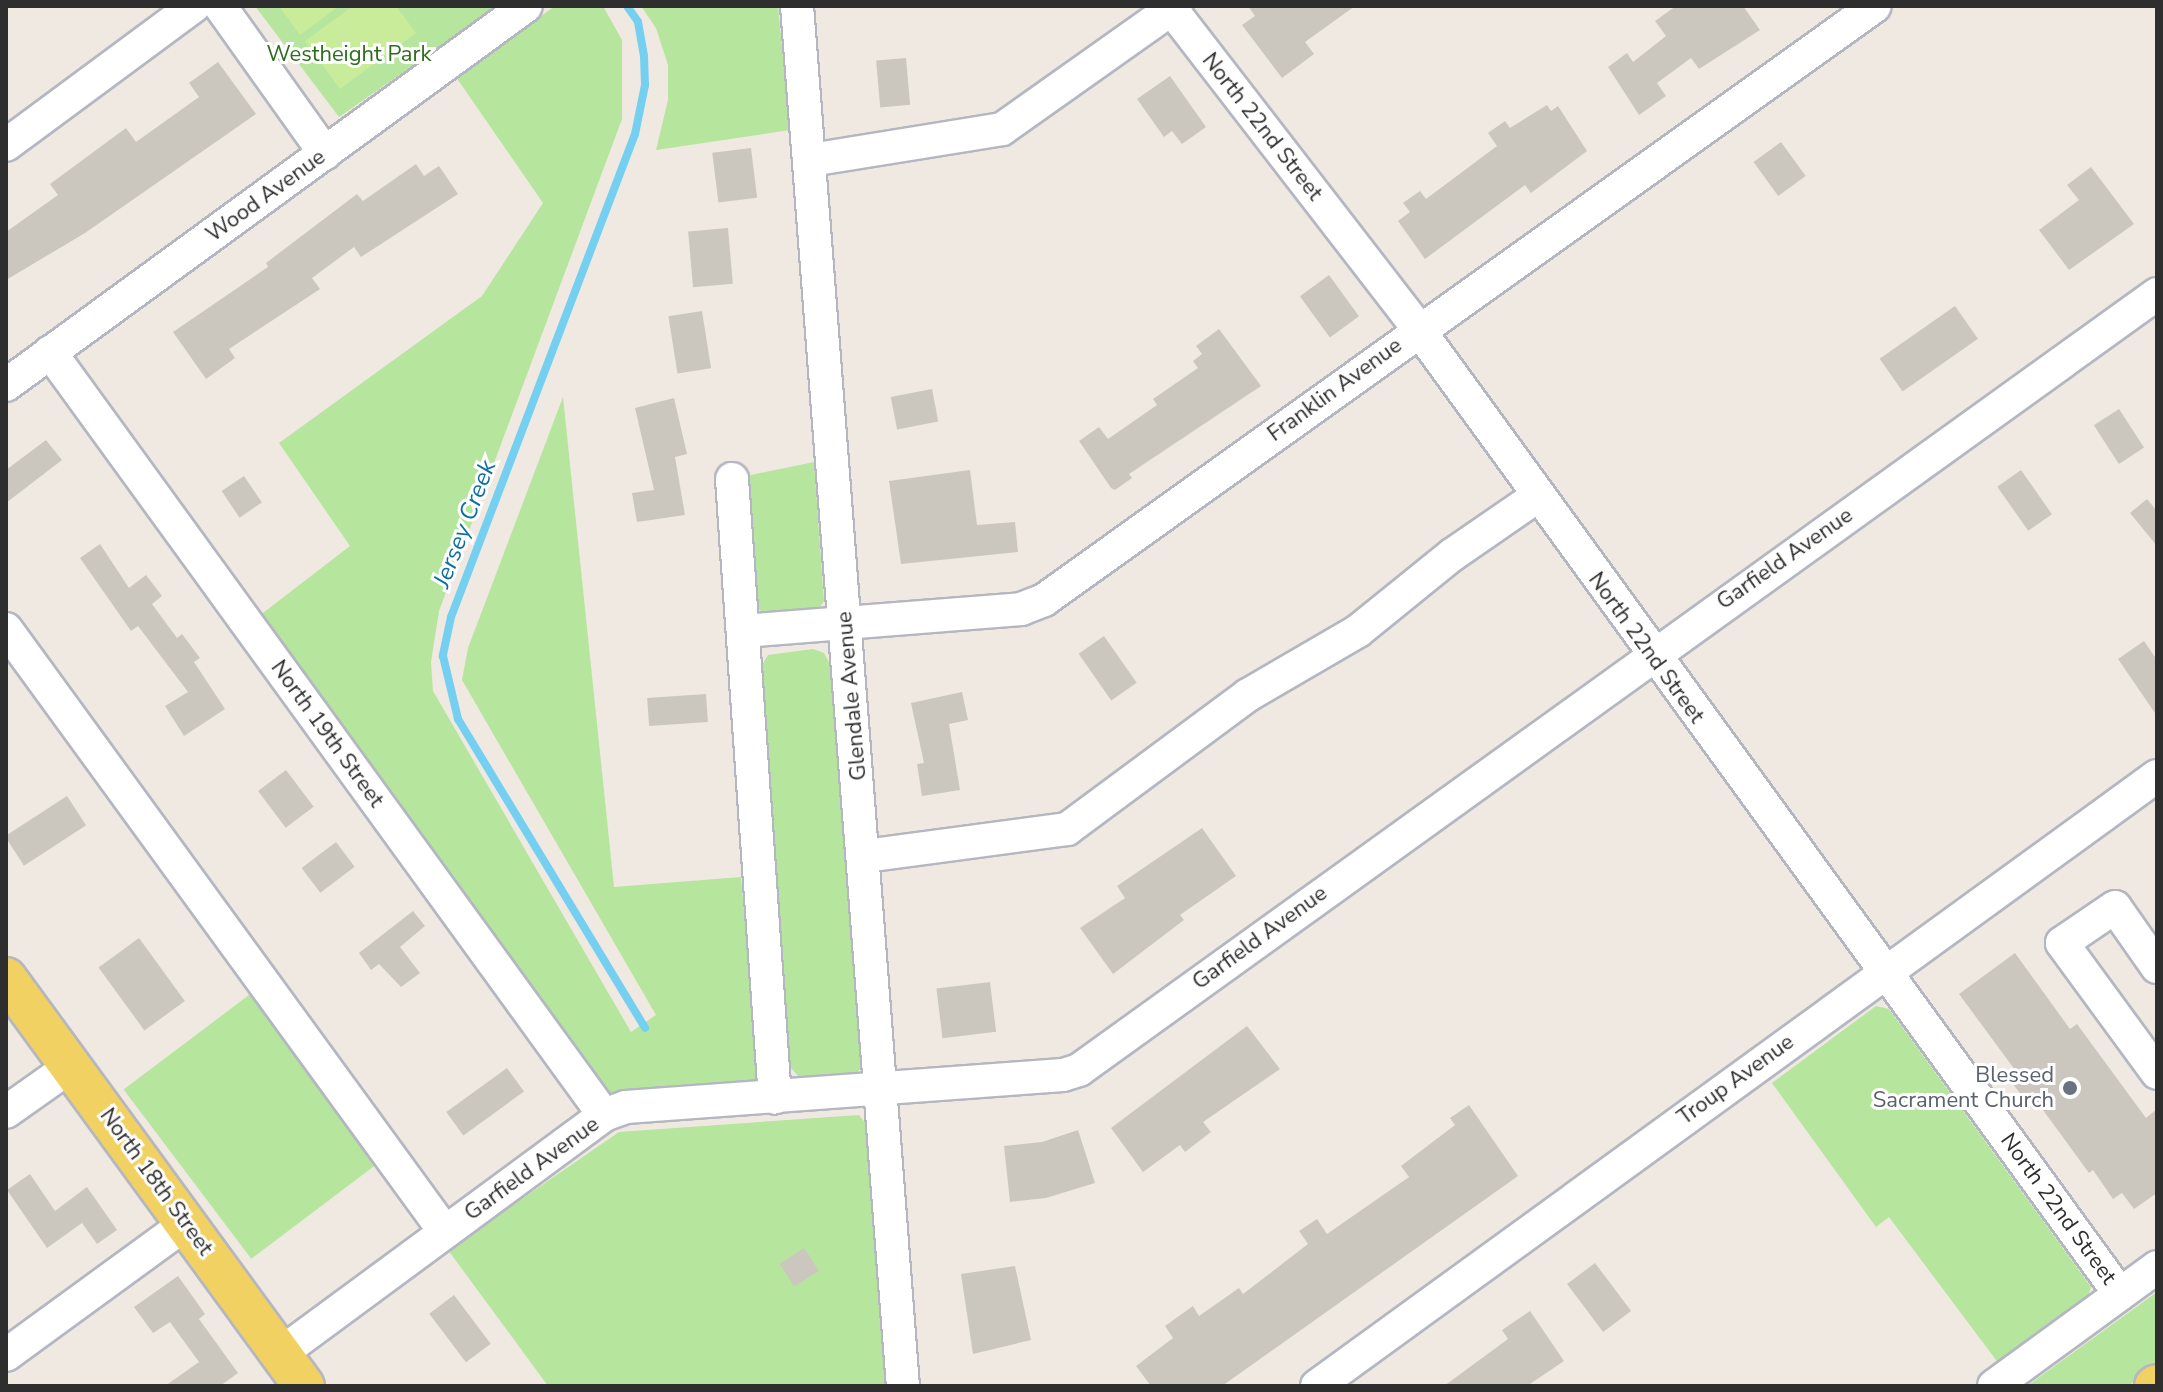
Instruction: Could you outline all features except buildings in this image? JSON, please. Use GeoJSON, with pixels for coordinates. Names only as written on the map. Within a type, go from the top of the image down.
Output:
{"type":"FeatureCollection","features":[{"type":"Feature","properties":{"kind":"main road","name":"North 18th Street"},"geometry":{"type":"LineString","coordinates":[[6,978],[304,1386]]}},
{"type":"Feature","properties":{"kind":"street"},"geometry":{"type":"LineString","coordinates":[[6,145],[194,6]]}},
{"type":"Feature","properties":{"kind":"street"},"geometry":{"type":"LineString","coordinates":[[220,6],[325,153]]}},
{"type":"Feature","properties":{"kind":"street","name":"Wood Avenue"},"geometry":{"type":"LineString","coordinates":[[6,385],[526,6]]}},
{"type":"Feature","properties":{"kind":"street","name":"Glendale Avenue"},"geometry":{"type":"LineString","coordinates":[[797,6],[865,856],[903,1386]]}},
{"type":"Feature","properties":{"kind":"street","name":"Franklin Avenue"},"geometry":{"type":"LineString","coordinates":[[743,631],[1021,609],[1044,600],[1875,6]]}},
{"type":"Feature","properties":{"kind":"street"},"geometry":{"type":"LineString","coordinates":[[811,160],[1002,129],[1172,7]]}},
{"type":"Feature","properties":{"kind":"street","name":"North 22nd Street"},"geometry":{"type":"LineString","coordinates":[[1172,7],[1419,330],[1536,497],[2120,1294]]}},
{"type":"Feature","properties":{"kind":"street","name":"Garfield Avenue"},"geometry":{"type":"LineString","coordinates":[[280,1354],[604,1115],[653,1103],[775,1098],[1063,1075],[1079,1070],[1651,655],[2157,294]]}},
{"type":"Feature","properties":{"kind":"street","name":"North 19th Street"},"geometry":{"type":"LineString","coordinates":[[50,352],[604,1115]]}},
{"type":"Feature","properties":{"kind":"street"},"geometry":{"type":"LineString","coordinates":[[732,479],[775,1098]]}},
{"type":"Feature","properties":{"kind":"street"},"geometry":{"type":"LineString","coordinates":[[865,856],[1067,829],[1248,695],[1358,631],[1452,555],[1536,497]]}},
{"type":"Feature","properties":{"kind":"street"},"geometry":{"type":"LineString","coordinates":[[6,629],[445,1232]]}},
{"type":"Feature","properties":{"kind":"street","name":"Troup Avenue"},"geometry":{"type":"LineString","coordinates":[[1317,1386],[1883,972],[2157,776]]}},
{"type":"Feature","properties":{"kind":"street"},"geometry":{"type":"LineString","coordinates":[[2157,967],[2115,907],[2062,943],[2157,1073]]}},
{"type":"Feature","properties":{"kind":"street"},"geometry":{"type":"LineString","coordinates":[[6,1112],[71,1066]]}},
{"type":"Feature","properties":{"kind":"street"},"geometry":{"type":"LineString","coordinates":[[6,1355],[187,1223]]}},
{"type":"Feature","properties":{"kind":"street"},"geometry":{"type":"LineString","coordinates":[[1994,1386],[2157,1267]]}},
{"type":"Feature","properties":{"kind":"green space","name":"Westheight Park"},"geometry":{"type":"Polygon","coordinates":[[[255,6],[498,6],[339,117],[255,6]]]}},
{"type":"Feature","properties":{"kind":"green space"},"geometry":{"type":"Polygon","coordinates":[[[279,6],[339,6],[300,35],[279,6]]]}},
{"type":"Feature","properties":{"kind":"green space"},"geometry":{"type":"Polygon","coordinates":[[[353,6],[396,6],[416,33],[340,89],[305,41],[353,6]]]}},
{"type":"Feature","properties":{"kind":"green space"},"geometry":{"type":"Polygon","coordinates":[[[555,6],[603,6],[622,40],[622,119],[439,611],[431,662],[433,691],[631,1032],[656,1015],[462,680],[468,648],[563,397],[614,887],[741,877],[759,1077],[749,1086],[615,1099],[595,1085],[556,1018],[259,616],[350,546],[279,443],[482,296],[543,203],[456,77],[555,6]]]}},
{"type":"Feature","properties":{"kind":"green space"},"geometry":{"type":"Polygon","coordinates":[[[641,6],[778,6],[790,130],[656,150],[668,100],[668,65],[656,28],[641,6]]]}},
{"type":"Feature","properties":{"kind":"green space"},"geometry":{"type":"Polygon","coordinates":[[[814,462],[824,601],[816,613],[770,617],[757,608],[741,477],[814,462]]]}},
{"type":"Feature","properties":{"kind":"green space"},"geometry":{"type":"Polygon","coordinates":[[[813,649],[824,653],[833,670],[862,1067],[853,1077],[800,1078],[790,1067],[760,668],[768,655],[813,649]]]}},
{"type":"Feature","properties":{"kind":"green space"},"geometry":{"type":"Polygon","coordinates":[[[253,992],[381,1161],[251,1259],[124,1089],[253,992]]]}},
{"type":"Feature","properties":{"kind":"green space"},"geometry":{"type":"Polygon","coordinates":[[[1876,1006],[1889,1009],[2091,1287],[2086,1301],[1999,1364],[1889,1217],[1876,1227],[1772,1083],[1876,1006]]]}},
{"type":"Feature","properties":{"kind":"green space"},"geometry":{"type":"Polygon","coordinates":[[[859,1115],[866,1124],[886,1386],[548,1386],[448,1250],[619,1132],[859,1115]]]}},
{"type":"Feature","properties":{"kind":"green space"},"geometry":{"type":"Polygon","coordinates":[[[2157,1292],[2157,1365],[2128,1386],[2027,1386],[2157,1292]]]}},
{"type":"Feature","properties":{"kind":"waterway","name":"Jersey Creek"},"geometry":{"type":"LineString","coordinates":[[627,6],[638,22],[644,56],[645,85],[635,134],[451,617],[443,656],[458,719],[645,1028]]}},
{"type":"Feature","properties":{"kind":"place","name":"Blessed Sacrament Church"},"geometry":{"type":"Point","coordinates":[2070,1088]}}]}
